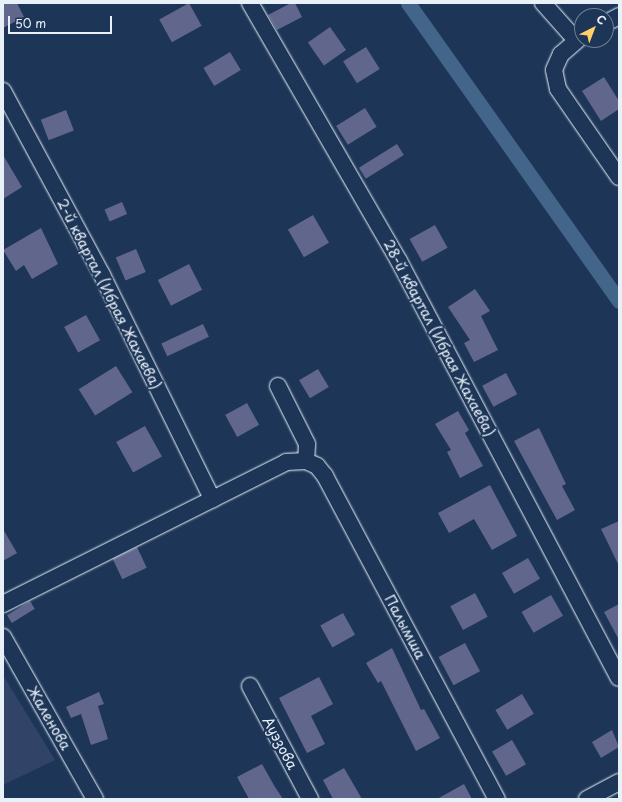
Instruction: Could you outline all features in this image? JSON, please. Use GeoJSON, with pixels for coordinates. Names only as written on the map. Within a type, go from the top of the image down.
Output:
{"type":"FeatureCollection","features":[{"type":"Feature","properties":{"kind":"street","name":"28-й квартал (Ибрая Жахаева)"},"geometry":{"type":"LineString","coordinates":[[250,3],[399,261],[619,678]]}},
{"type":"Feature","properties":{"kind":"street"},"geometry":{"type":"LineString","coordinates":[[542,3],[574,33]]}},
{"type":"Feature","properties":{"kind":"street"},"geometry":{"type":"LineString","coordinates":[[574,42],[561,54],[554,70],[558,89],[619,177]]}},
{"type":"Feature","properties":{"kind":"street","name":"2-й квартал (Ибрая Жахаева)"},"geometry":{"type":"LineString","coordinates":[[3,91],[102,275],[212,499]]}},
{"type":"Feature","properties":{"kind":"street"},"geometry":{"type":"LineString","coordinates":[[3,604],[286,462],[306,461],[306,444],[278,386]]}},
{"type":"Feature","properties":{"kind":"street","name":"Палымша"},"geometry":{"type":"LineString","coordinates":[[306,461],[317,466],[325,476],[497,799]]}},
{"type":"Feature","properties":{"kind":"street","name":"Жаленова"},"geometry":{"type":"LineString","coordinates":[[3,637],[95,799]]}},
{"type":"Feature","properties":{"kind":"street","name":"Ауэзова"},"geometry":{"type":"LineString","coordinates":[[250,686],[310,799]]}},
{"type":"Feature","properties":{"kind":"street"},"geometry":{"type":"LineString","coordinates":[[587,799],[619,782]]}},
{"type":"Feature","properties":{"kind":"shaded area"},"geometry":{"type":"Polygon","coordinates":[[[3,675],[55,760],[3,785],[3,675]]]}},
{"type":"Feature","properties":{"kind":"building"},"geometry":{"type":"Polygon","coordinates":[[[3,3],[17,3],[24,17],[3,28],[3,3]]]}},
{"type":"Feature","properties":{"kind":"building"},"geometry":{"type":"Polygon","coordinates":[[[189,3],[202,26],[172,42],[159,19],[189,3]]]}},
{"type":"Feature","properties":{"kind":"building"},"geometry":{"type":"Polygon","coordinates":[[[291,3],[295,3],[302,17],[277,30],[268,15],[291,3]]]}},
{"type":"Feature","properties":{"kind":"building"},"geometry":{"type":"Polygon","coordinates":[[[330,27],[346,50],[324,65],[308,42],[330,27]]]}},
{"type":"Feature","properties":{"kind":"building"},"geometry":{"type":"Polygon","coordinates":[[[366,47],[380,69],[357,83],[343,61],[366,47]]]}},
{"type":"Feature","properties":{"kind":"building"},"geometry":{"type":"Polygon","coordinates":[[[230,52],[241,70],[214,86],[203,68],[230,52]]]}},
{"type":"Feature","properties":{"kind":"building"},"geometry":{"type":"Polygon","coordinates":[[[604,77],[619,101],[619,109],[601,121],[582,91],[604,77]]]}},
{"type":"Feature","properties":{"kind":"building"},"geometry":{"type":"Polygon","coordinates":[[[365,108],[377,127],[348,145],[336,126],[365,108]]]}},
{"type":"Feature","properties":{"kind":"building"},"geometry":{"type":"Polygon","coordinates":[[[66,110],[74,131],[49,140],[41,120],[66,110]]]}},
{"type":"Feature","properties":{"kind":"building"},"geometry":{"type":"Polygon","coordinates":[[[397,144],[404,155],[366,179],[359,168],[397,144]]]}},
{"type":"Feature","properties":{"kind":"building"},"geometry":{"type":"Polygon","coordinates":[[[3,155],[22,187],[3,199],[3,155]]]}},
{"type":"Feature","properties":{"kind":"building"},"geometry":{"type":"Polygon","coordinates":[[[122,202],[127,214],[110,221],[105,209],[122,202]]]}},
{"type":"Feature","properties":{"kind":"building"},"geometry":{"type":"Polygon","coordinates":[[[313,215],[329,243],[304,257],[288,229],[313,215]]]}},
{"type":"Feature","properties":{"kind":"building"},"geometry":{"type":"Polygon","coordinates":[[[435,225],[448,248],[422,262],[410,239],[435,225]]]}},
{"type":"Feature","properties":{"kind":"building"},"geometry":{"type":"Polygon","coordinates":[[[41,228],[58,264],[32,279],[24,265],[16,271],[3,250],[41,228]]]}},
{"type":"Feature","properties":{"kind":"building"},"geometry":{"type":"Polygon","coordinates":[[[136,249],[146,272],[126,281],[116,258],[136,249]]]}},
{"type":"Feature","properties":{"kind":"building"},"geometry":{"type":"Polygon","coordinates":[[[189,264],[202,290],[171,306],[158,280],[189,264]]]}},
{"type":"Feature","properties":{"kind":"building"},"geometry":{"type":"Polygon","coordinates":[[[475,289],[490,311],[481,316],[498,350],[474,362],[464,343],[470,340],[448,307],[475,289]]]}},
{"type":"Feature","properties":{"kind":"building"},"geometry":{"type":"Polygon","coordinates":[[[86,315],[100,340],[78,352],[64,327],[86,315]]]}},
{"type":"Feature","properties":{"kind":"building"},"geometry":{"type":"Polygon","coordinates":[[[203,324],[209,337],[167,356],[161,343],[203,324]]]}},
{"type":"Feature","properties":{"kind":"building"},"geometry":{"type":"Polygon","coordinates":[[[116,366],[132,392],[95,416],[79,389],[116,366]]]}},
{"type":"Feature","properties":{"kind":"building"},"geometry":{"type":"Polygon","coordinates":[[[318,369],[329,387],[310,398],[299,380],[318,369]]]}},
{"type":"Feature","properties":{"kind":"building"},"geometry":{"type":"Polygon","coordinates":[[[506,373],[517,394],[493,407],[482,386],[506,373]]]}},
{"type":"Feature","properties":{"kind":"building"},"geometry":{"type":"Polygon","coordinates":[[[247,403],[259,425],[237,437],[225,415],[247,403]]]}},
{"type":"Feature","properties":{"kind":"building"},"geometry":{"type":"Polygon","coordinates":[[[458,411],[469,430],[465,433],[483,466],[460,478],[447,452],[451,450],[435,424],[458,411]]]}},
{"type":"Feature","properties":{"kind":"building"},"geometry":{"type":"Polygon","coordinates":[[[145,426],[162,457],[133,473],[116,442],[145,426]]]}},
{"type":"Feature","properties":{"kind":"building"},"geometry":{"type":"Polygon","coordinates":[[[539,428],[566,484],[562,486],[575,510],[557,520],[514,441],[539,428]]]}},
{"type":"Feature","properties":{"kind":"building"},"geometry":{"type":"Polygon","coordinates":[[[490,485],[517,536],[492,550],[474,519],[449,533],[438,513],[490,485]]]}},
{"type":"Feature","properties":{"kind":"building"},"geometry":{"type":"Polygon","coordinates":[[[619,521],[619,566],[601,529],[619,521]]]}},
{"type":"Feature","properties":{"kind":"building"},"geometry":{"type":"Polygon","coordinates":[[[3,529],[17,553],[3,561],[3,529]]]}},
{"type":"Feature","properties":{"kind":"building"},"geometry":{"type":"Polygon","coordinates":[[[137,547],[147,568],[122,579],[113,558],[137,547]]]}},
{"type":"Feature","properties":{"kind":"building"},"geometry":{"type":"Polygon","coordinates":[[[528,558],[540,579],[514,594],[502,573],[528,558]]]}},
{"type":"Feature","properties":{"kind":"building"},"geometry":{"type":"Polygon","coordinates":[[[475,593],[488,617],[463,630],[450,606],[475,593]]]}},
{"type":"Feature","properties":{"kind":"building"},"geometry":{"type":"Polygon","coordinates":[[[551,595],[563,616],[534,633],[522,612],[551,595]]]}},
{"type":"Feature","properties":{"kind":"building"},"geometry":{"type":"Polygon","coordinates":[[[30,601],[35,609],[12,623],[7,615],[30,601]]]}},
{"type":"Feature","properties":{"kind":"building"},"geometry":{"type":"Polygon","coordinates":[[[619,604],[619,640],[604,612],[619,604]]]}},
{"type":"Feature","properties":{"kind":"building"},"geometry":{"type":"Polygon","coordinates":[[[343,613],[355,635],[332,647],[320,626],[343,613]]]}},
{"type":"Feature","properties":{"kind":"building"},"geometry":{"type":"Polygon","coordinates":[[[465,643],[480,671],[454,685],[439,657],[465,643]]]}},
{"type":"Feature","properties":{"kind":"building"},"geometry":{"type":"Polygon","coordinates":[[[392,648],[421,710],[424,709],[440,738],[416,751],[381,681],[378,683],[366,663],[392,648]]]}},
{"type":"Feature","properties":{"kind":"building"},"geometry":{"type":"Polygon","coordinates":[[[319,677],[333,704],[311,716],[325,744],[307,753],[279,698],[319,677]]]}},
{"type":"Feature","properties":{"kind":"building"},"geometry":{"type":"Polygon","coordinates":[[[99,692],[104,704],[98,706],[108,739],[91,745],[81,714],[71,718],[66,707],[99,692]]]}},
{"type":"Feature","properties":{"kind":"building"},"geometry":{"type":"Polygon","coordinates":[[[522,694],[534,714],[507,730],[495,710],[522,694]]]}},
{"type":"Feature","properties":{"kind":"building"},"geometry":{"type":"Polygon","coordinates":[[[612,730],[619,747],[601,758],[592,742],[612,730]]]}},
{"type":"Feature","properties":{"kind":"building"},"geometry":{"type":"Polygon","coordinates":[[[512,740],[526,764],[506,776],[492,752],[512,740]]]}},
{"type":"Feature","properties":{"kind":"building"},"geometry":{"type":"Polygon","coordinates":[[[262,764],[283,799],[249,799],[237,777],[262,764]]]}},
{"type":"Feature","properties":{"kind":"building"},"geometry":{"type":"Polygon","coordinates":[[[344,768],[362,799],[333,799],[323,780],[344,768]]]}},
{"type":"Feature","properties":{"kind":"building"},"geometry":{"type":"Polygon","coordinates":[[[464,784],[472,799],[437,799],[464,784]]]}},
{"type":"Feature","properties":{"kind":"waterway"},"geometry":{"type":"LineString","coordinates":[[408,3],[619,301]]}}]}
